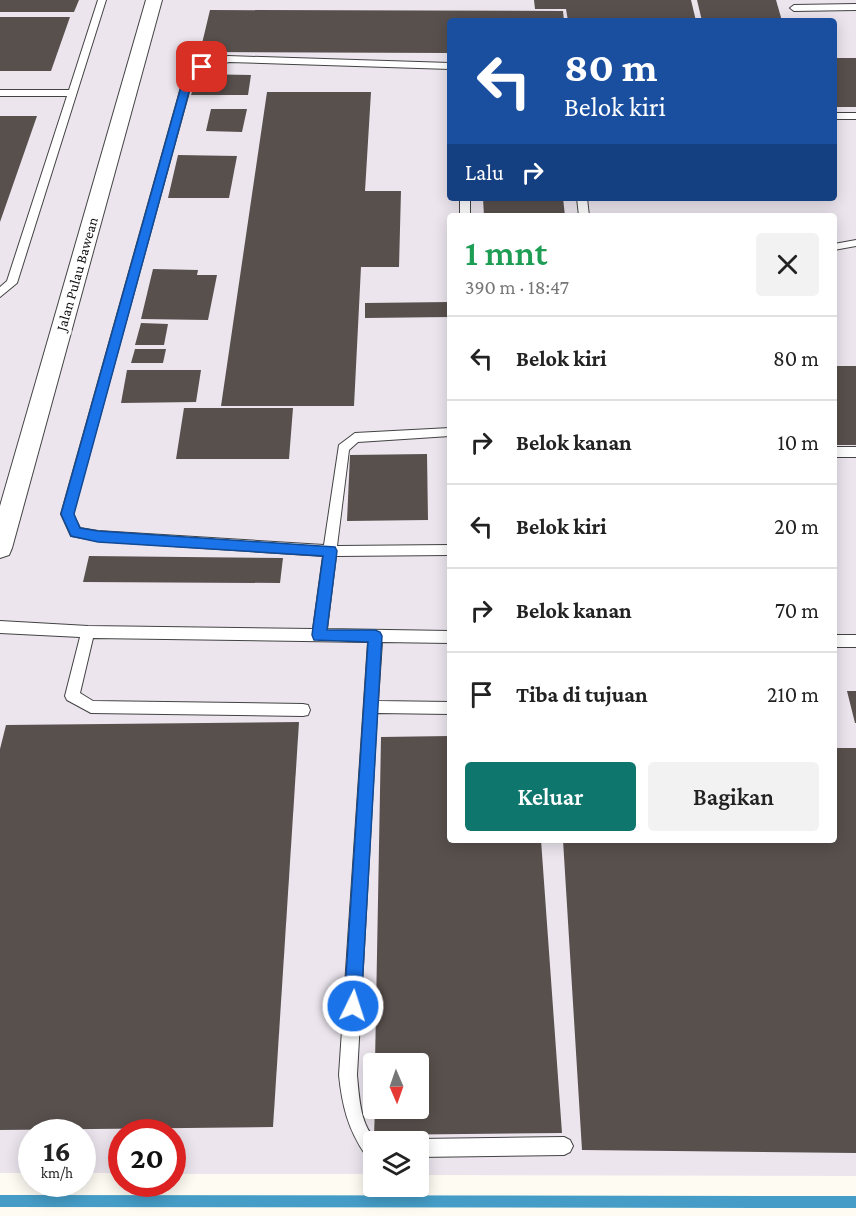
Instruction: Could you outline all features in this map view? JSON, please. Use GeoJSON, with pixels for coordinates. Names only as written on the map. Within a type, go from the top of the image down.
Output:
{"type":"FeatureCollection","features":[{"type":"Feature","properties":{"kind":"street","name":"Jalan Pulau Bawean"},"geometry":{"type":"LineString","coordinates":[[0,548],[154,0]]}},
{"type":"Feature","properties":{"kind":"lane"},"geometry":{"type":"LineString","coordinates":[[0,293],[12,283],[102,0]]}},
{"type":"Feature","properties":{"kind":"lane"},"geometry":{"type":"LineString","coordinates":[[793,4],[856,8]]}},
{"type":"Feature","properties":{"kind":"lane"},"geometry":{"type":"LineString","coordinates":[[447,66],[228,59],[202,67],[188,80],[67,514],[75,532],[98,536],[330,551],[447,550]]}},
{"type":"Feature","properties":{"kind":"lane"},"geometry":{"type":"LineString","coordinates":[[0,93],[72,93]]}},
{"type":"Feature","properties":{"kind":"lane"},"geometry":{"type":"LineString","coordinates":[[837,116],[856,116]]}},
{"type":"Feature","properties":{"kind":"lane"},"geometry":{"type":"LineString","coordinates":[[837,246],[856,243]]}},
{"type":"Feature","properties":{"kind":"lane"},"geometry":{"type":"LineString","coordinates":[[319,635],[343,448],[355,438],[447,432]]}},
{"type":"Feature","properties":{"kind":"lane"},"geometry":{"type":"LineString","coordinates":[[837,452],[856,452]]}},
{"type":"Feature","properties":{"kind":"lane"},"geometry":{"type":"LineString","coordinates":[[0,627],[88,632],[447,637]]}},
{"type":"Feature","properties":{"kind":"lane"},"geometry":{"type":"LineString","coordinates":[[88,632],[72,696],[91,707],[303,710]]}},
{"type":"Feature","properties":{"kind":"lane"},"geometry":{"type":"LineString","coordinates":[[363,1138],[351,1112],[348,1075],[375,636]]}},
{"type":"Feature","properties":{"kind":"lane"},"geometry":{"type":"LineString","coordinates":[[837,641],[856,641]]}},
{"type":"Feature","properties":{"kind":"lane"},"geometry":{"type":"LineString","coordinates":[[372,707],[447,708]]}},
{"type":"Feature","properties":{"kind":"lane"},"geometry":{"type":"LineString","coordinates":[[429,1148],[564,1146]]}},
{"type":"Feature","properties":{"kind":"shaded area"},"geometry":{"type":"Polygon","coordinates":[[[0,0],[856,0],[856,1176],[429,1175],[429,1131],[363,1131],[363,1174],[186,1174],[186,1119],[108,1119],[108,1173],[96,1173],[96,1119],[18,1119],[18,1173],[0,1173],[0,0]]]}},
{"type":"Feature","properties":{"kind":"building"},"geometry":{"type":"Polygon","coordinates":[[[0,0],[79,0],[74,12],[0,12],[0,0]]]}},
{"type":"Feature","properties":{"kind":"building"},"geometry":{"type":"Polygon","coordinates":[[[534,0],[691,0],[695,18],[568,18],[566,9],[535,9],[534,0]]]}},
{"type":"Feature","properties":{"kind":"building"},"geometry":{"type":"Polygon","coordinates":[[[697,0],[776,0],[781,18],[701,18],[697,0]]]}},
{"type":"Feature","properties":{"kind":"building"},"geometry":{"type":"Polygon","coordinates":[[[210,10],[563,11],[564,18],[447,18],[447,53],[200,52],[210,10]]]}},
{"type":"Feature","properties":{"kind":"building"},"geometry":{"type":"Polygon","coordinates":[[[0,17],[70,17],[51,71],[0,71],[0,17]]]}},
{"type":"Feature","properties":{"kind":"building"},"geometry":{"type":"Polygon","coordinates":[[[837,58],[856,58],[856,107],[837,107],[837,58]]]}},
{"type":"Feature","properties":{"kind":"building"},"geometry":{"type":"Polygon","coordinates":[[[197,74],[251,75],[248,95],[191,95],[197,74]]]}},
{"type":"Feature","properties":{"kind":"building"},"geometry":{"type":"Polygon","coordinates":[[[267,92],[371,92],[365,191],[401,191],[399,267],[361,267],[354,406],[221,406],[267,92]]]}},
{"type":"Feature","properties":{"kind":"building"},"geometry":{"type":"Polygon","coordinates":[[[211,109],[247,109],[242,132],[206,131],[211,109]]]}},
{"type":"Feature","properties":{"kind":"building"},"geometry":{"type":"Polygon","coordinates":[[[0,116],[37,116],[0,222],[0,116]]]}},
{"type":"Feature","properties":{"kind":"building"},"geometry":{"type":"Polygon","coordinates":[[[178,155],[237,156],[229,198],[168,198],[178,155]]]}},
{"type":"Feature","properties":{"kind":"building"},"geometry":{"type":"Polygon","coordinates":[[[483,201],[563,201],[565,213],[484,213],[483,201]]]}},
{"type":"Feature","properties":{"kind":"building"},"geometry":{"type":"Polygon","coordinates":[[[153,269],[198,270],[197,275],[217,275],[208,320],[141,319],[153,269]]]}},
{"type":"Feature","properties":{"kind":"building"},"geometry":{"type":"Polygon","coordinates":[[[447,302],[447,317],[365,318],[365,303],[447,302]]]}},
{"type":"Feature","properties":{"kind":"building"},"geometry":{"type":"Polygon","coordinates":[[[141,323],[168,324],[164,345],[135,345],[141,323]]]}},
{"type":"Feature","properties":{"kind":"building"},"geometry":{"type":"Polygon","coordinates":[[[135,349],[166,349],[163,363],[131,363],[135,349]]]}},
{"type":"Feature","properties":{"kind":"building"},"geometry":{"type":"Polygon","coordinates":[[[837,366],[856,366],[856,445],[837,445],[837,366]]]}},
{"type":"Feature","properties":{"kind":"building"},"geometry":{"type":"Polygon","coordinates":[[[127,370],[201,370],[196,402],[121,403],[127,370]]]}},
{"type":"Feature","properties":{"kind":"building"},"geometry":{"type":"Polygon","coordinates":[[[184,408],[293,408],[289,459],[176,459],[184,408]]]}},
{"type":"Feature","properties":{"kind":"building"},"geometry":{"type":"Polygon","coordinates":[[[427,454],[428,520],[347,521],[350,455],[427,454]]]}},
{"type":"Feature","properties":{"kind":"building"},"geometry":{"type":"Polygon","coordinates":[[[89,556],[283,558],[280,583],[83,582],[89,556]]]}},
{"type":"Feature","properties":{"kind":"building"},"geometry":{"type":"Polygon","coordinates":[[[847,691],[856,691],[856,723],[855,723],[847,691]]]}},
{"type":"Feature","properties":{"kind":"building"},"geometry":{"type":"Polygon","coordinates":[[[299,722],[273,1127],[186,1128],[186,1119],[108,1119],[108,1129],[96,1129],[96,1119],[18,1119],[18,1130],[0,1130],[0,749],[6,725],[299,722]]]}},
{"type":"Feature","properties":{"kind":"building"},"geometry":{"type":"Polygon","coordinates":[[[447,736],[447,843],[541,843],[562,1133],[429,1134],[429,1131],[374,1131],[375,1119],[429,1119],[429,1053],[375,1053],[381,737],[447,736]]]}},
{"type":"Feature","properties":{"kind":"building"},"geometry":{"type":"Polygon","coordinates":[[[837,748],[856,748],[856,1153],[582,1150],[563,843],[837,843],[837,748]]]}},
{"type":"Feature","properties":{"kind":"waterway"},"geometry":{"type":"LineString","coordinates":[[0,1201],[856,1202]]}},
{"type":"Feature","properties":{"kind":"route"},"geometry":{"type":"LineString","coordinates":[[202,67],[188,80],[67,514],[75,532],[98,536],[330,551],[319,635],[375,636],[353,1006]]}}]}
